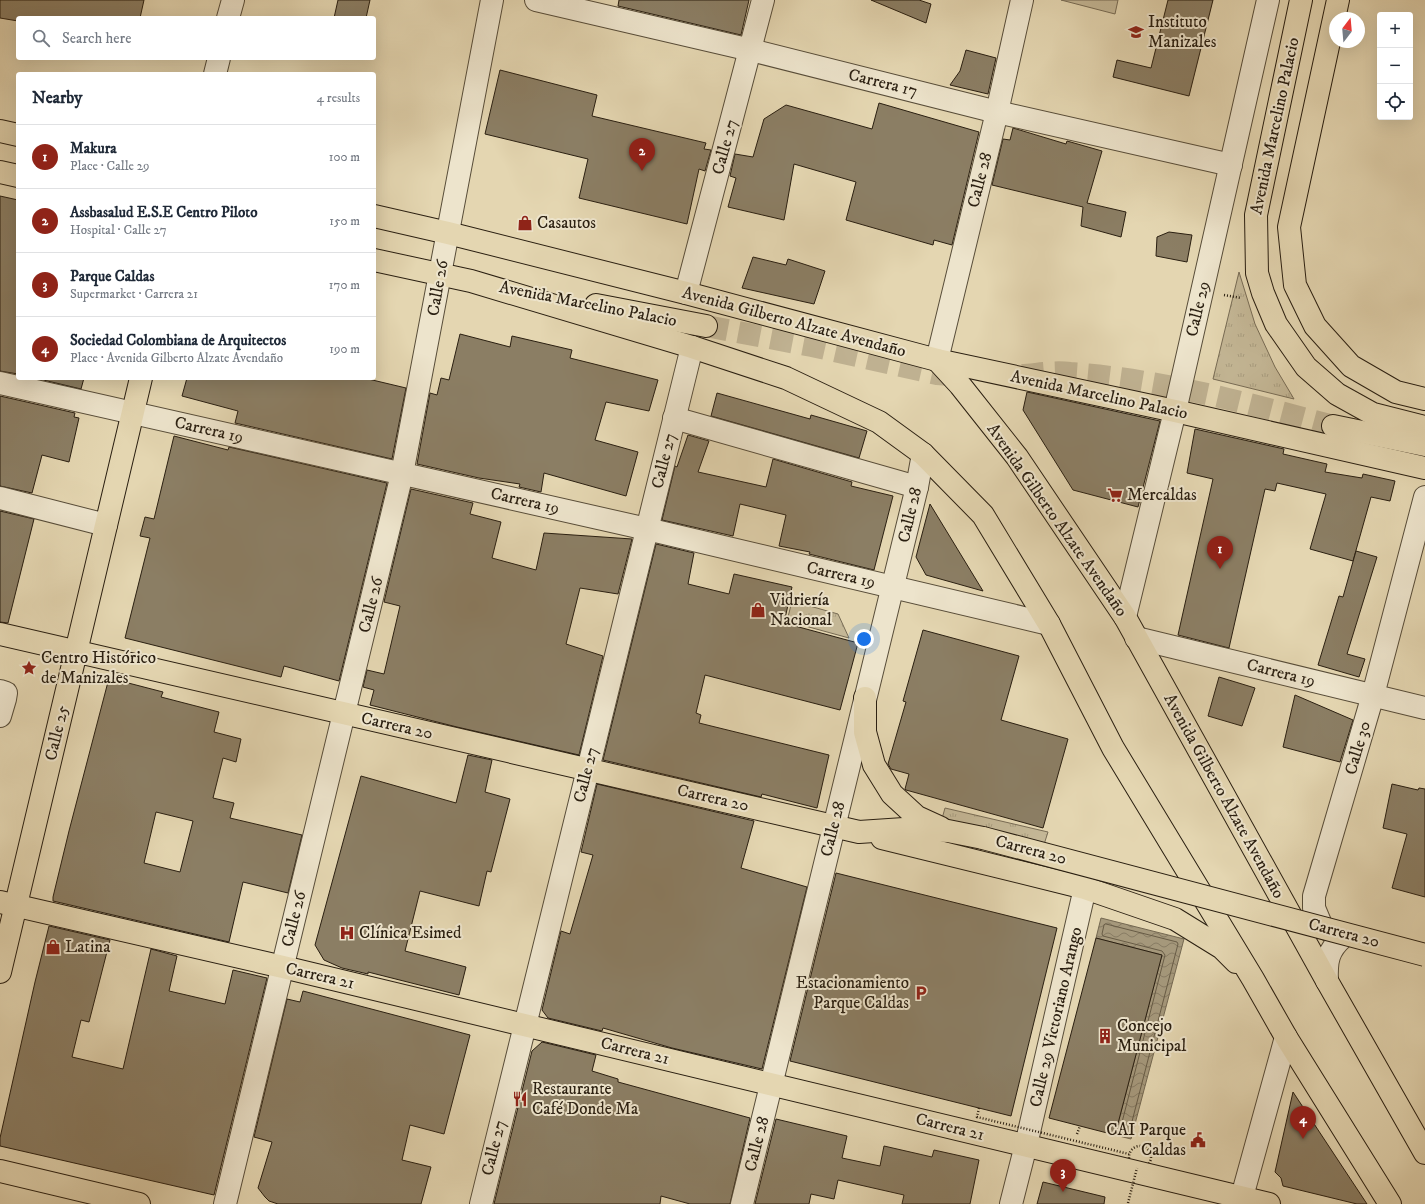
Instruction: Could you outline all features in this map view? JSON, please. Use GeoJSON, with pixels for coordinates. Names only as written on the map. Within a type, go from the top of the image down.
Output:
{"type":"FeatureCollection","features":[{"type":"Feature","properties":{"kind":"main road","name":"Avenida Marcelino Palacio"},"geometry":{"type":"LineString","coordinates":[[1301,0],[1256,215],[1257,273],[1263,293],[1276,324],[1306,367],[1337,394],[1373,414],[1425,427]]}},
{"type":"Feature","properties":{"kind":"main road","name":"Avenida Marcelino Palacio"},"geometry":{"type":"LineString","coordinates":[[1338,0],[1289,227],[1295,284],[1315,326],[1351,366],[1396,392],[1425,399]]}},
{"type":"Feature","properties":{"kind":"main road"},"geometry":{"type":"LineString","coordinates":[[0,131],[16,135]]}},
{"type":"Feature","properties":{"kind":"main road"},"geometry":{"type":"LineString","coordinates":[[0,172],[16,176]]}},
{"type":"Feature","properties":{"kind":"main road","name":"Avenida Gilberto Alzate Avendaño"},"geometry":{"type":"LineString","coordinates":[[376,216],[448,233],[686,293],[937,360],[960,385],[1017,456],[1125,617],[1327,981],[1425,1153]]}},
{"type":"Feature","properties":{"kind":"main road"},"geometry":{"type":"LineString","coordinates":[[376,260],[471,281],[692,347],[786,378],[879,422],[923,454],[983,515],[1049,624],[1113,748],[1254,979],[1286,1037],[1390,1204]]}},
{"type":"Feature","properties":{"kind":"main road","name":"Avenida Marcelino Palacio"},"geometry":{"type":"LineString","coordinates":[[471,281],[706,326]]}},
{"type":"Feature","properties":{"kind":"main road","name":"Avenida Marcelino Palacio"},"geometry":{"type":"LineString","coordinates":[[937,360],[1175,411],[1425,468]]}},
{"type":"Feature","properties":{"kind":"main road","name":"Calle 25"},"geometry":{"type":"LineString","coordinates":[[0,972],[8,904],[76,652],[141,380]]}},
{"type":"Feature","properties":{"kind":"main road"},"geometry":{"type":"LineString","coordinates":[[1333,426],[1425,445]]}},
{"type":"Feature","properties":{"kind":"main road","name":"Carrera 20"},"geometry":{"type":"LineString","coordinates":[[0,634],[859,832],[904,829],[948,832],[983,838],[1425,954]]}},
{"type":"Feature","properties":{"kind":"main road"},"geometry":{"type":"LineString","coordinates":[[865,698],[865,732],[874,765],[892,794],[917,817],[948,832]]}},
{"type":"Feature","properties":{"kind":"main road"},"geometry":{"type":"LineString","coordinates":[[859,832],[1085,888],[1174,919],[1222,948],[1254,979]]}},
{"type":"Feature","properties":{"kind":"main road","name":"Carrera 21"},"geometry":{"type":"LineString","coordinates":[[8,904],[283,967],[1026,1145],[1241,1201],[1269,1204]]}},
{"type":"Feature","properties":{"kind":"main road"},"geometry":{"type":"LineString","coordinates":[[0,1171],[139,1204]]}},
{"type":"Feature","properties":{"kind":"street"},"geometry":{"type":"LineString","coordinates":[[229,16],[233,0]]}},
{"type":"Feature","properties":{"kind":"street","name":"Calle 26"},"geometry":{"type":"LineString","coordinates":[[225,1204],[402,474],[492,0]]}},
{"type":"Feature","properties":{"kind":"street","name":"Carrera 17"},"geometry":{"type":"LineString","coordinates":[[536,0],[750,50],[997,112],[1231,164]]}},
{"type":"Feature","properties":{"kind":"street","name":"Calle 27"},"geometry":{"type":"LineString","coordinates":[[686,293],[763,0]]}},
{"type":"Feature","properties":{"kind":"street","name":"Calle 28"},"geometry":{"type":"LineString","coordinates":[[937,360],[997,112],[1022,0]]}},
{"type":"Feature","properties":{"kind":"street","name":"Calle 29"},"geometry":{"type":"LineString","coordinates":[[1125,617],[1175,411],[1268,0]]}},
{"type":"Feature","properties":{"kind":"street"},"geometry":{"type":"LineString","coordinates":[[216,72],[218,60]]}},
{"type":"Feature","properties":{"kind":"street","name":"Calle 27"},"geometry":{"type":"LineString","coordinates":[[481,1204],[692,347]]}},
{"type":"Feature","properties":{"kind":"street","name":"Carrera 19"},"geometry":{"type":"LineString","coordinates":[[0,383],[647,529],[1049,624]]}},
{"type":"Feature","properties":{"kind":"street"},"geometry":{"type":"LineString","coordinates":[[674,418],[917,487]]}},
{"type":"Feature","properties":{"kind":"street","name":"Calle 28"},"geometry":{"type":"LineString","coordinates":[[742,1204],[917,487],[923,454]]}},
{"type":"Feature","properties":{"kind":"street","name":"Calle 30"},"geometry":{"type":"LineString","coordinates":[[1343,937],[1322,927],[1314,908],[1314,896],[1373,695],[1425,497]]}},
{"type":"Feature","properties":{"kind":"street"},"geometry":{"type":"LineString","coordinates":[[0,498],[106,524]]}},
{"type":"Feature","properties":{"kind":"street","name":"Carrera 19"},"geometry":{"type":"LineString","coordinates":[[1136,638],[1425,708]]}},
{"type":"Feature","properties":{"kind":"street"},"geometry":{"type":"LineString","coordinates":[[0,691],[6,693],[6,699],[0,716]]}},
{"type":"Feature","properties":{"kind":"street","name":"Calle 29 Victoriano Arango"},"geometry":{"type":"LineString","coordinates":[[1026,1145],[1085,888]]}},
{"type":"Feature","properties":{"kind":"street"},"geometry":{"type":"LineString","coordinates":[[1327,981],[1326,967],[1329,955],[1334,945],[1343,937]]}},
{"type":"Feature","properties":{"kind":"street","name":"Carrera 20"},"geometry":{"type":"LineString","coordinates":[[1343,937],[1425,958]]}},
{"type":"Feature","properties":{"kind":"street"},"geometry":{"type":"LineString","coordinates":[[1241,1201],[1286,1037]]}},
{"type":"Feature","properties":{"kind":"street"},"geometry":{"type":"LineString","coordinates":[[1011,1204],[1026,1145]]}},
{"type":"Feature","properties":{"kind":"path"},"geometry":{"type":"LineString","coordinates":[[1202,290],[1244,298],[1263,293]]}},
{"type":"Feature","properties":{"kind":"path"},"geometry":{"type":"LineString","coordinates":[[979,1108],[977,1117],[1129,1154]]}},
{"type":"Feature","properties":{"kind":"path"},"geometry":{"type":"LineString","coordinates":[[1128,1203],[1137,1168]]}},
{"type":"Feature","properties":{"kind":"green space"},"geometry":{"type":"Polygon","coordinates":[[[1061,0],[1118,0],[1115,14],[1061,0]]]}},
{"type":"Feature","properties":{"kind":"green space"},"geometry":{"type":"Polygon","coordinates":[[[1239,272],[1255,324],[1275,367],[1294,399],[1213,379],[1239,272]]]}},
{"type":"Feature","properties":{"kind":"green space"},"geometry":{"type":"Polygon","coordinates":[[[792,601],[838,614],[849,638],[787,621],[792,601]]]}},
{"type":"Feature","properties":{"kind":"green space"},"geometry":{"type":"Polygon","coordinates":[[[945,808],[1048,832],[1040,857],[938,833],[945,808]]]}},
{"type":"Feature","properties":{"kind":"water"},"geometry":{"type":"Polygon","coordinates":[[[1101,918],[1184,939],[1131,1139],[1115,1135],[1162,955],[1096,938],[1101,918]]]}},
{"type":"Feature","properties":{"kind":"building"},"geometry":{"type":"Polygon","coordinates":[[[0,0],[144,0],[140,16],[16,16],[16,21],[0,18],[0,0]]]}},
{"type":"Feature","properties":{"kind":"building"},"geometry":{"type":"Polygon","coordinates":[[[338,0],[370,0],[366,16],[334,16],[338,0]]]}},
{"type":"Feature","properties":{"kind":"building"},"geometry":{"type":"Polygon","coordinates":[[[619,0],[749,0],[741,35],[618,6],[619,0]]]}},
{"type":"Feature","properties":{"kind":"building"},"geometry":{"type":"Polygon","coordinates":[[[871,0],[919,0],[931,4],[926,23],[871,0]]]}},
{"type":"Feature","properties":{"kind":"building"},"geometry":{"type":"Polygon","coordinates":[[[1168,0],[1213,0],[1189,96],[1113,77],[1117,60],[1151,68],[1168,0]]]}},
{"type":"Feature","properties":{"kind":"building"},"geometry":{"type":"Polygon","coordinates":[[[966,50],[996,58],[988,94],[950,85],[960,71],[966,50]]]}},
{"type":"Feature","properties":{"kind":"building"},"geometry":{"type":"Polygon","coordinates":[[[500,70],[597,95],[592,116],[706,143],[704,149],[711,150],[705,171],[699,169],[687,224],[579,198],[588,159],[485,134],[500,70]]]}},
{"type":"Feature","properties":{"kind":"building"},"geometry":{"type":"Polygon","coordinates":[[[879,103],[979,132],[952,245],[934,240],[933,245],[846,220],[856,182],[794,164],[784,220],[728,207],[736,178],[730,176],[735,154],[753,157],[764,119],[786,105],[872,129],[879,103]]]}},
{"type":"Feature","properties":{"kind":"building"},"geometry":{"type":"Polygon","coordinates":[[[1013,128],[1066,144],[1067,141],[1102,151],[1087,203],[1126,212],[1121,237],[1081,226],[1083,207],[992,185],[1003,139],[1010,140],[1013,128]]]}},
{"type":"Feature","properties":{"kind":"building"},"geometry":{"type":"Polygon","coordinates":[[[0,196],[16,200],[16,374],[0,371],[0,196]]]}},
{"type":"Feature","properties":{"kind":"building"},"geometry":{"type":"Polygon","coordinates":[[[1169,232],[1192,235],[1187,262],[1156,256],[1157,237],[1169,232]]]}},
{"type":"Feature","properties":{"kind":"building"},"geometry":{"type":"Polygon","coordinates":[[[753,257],[786,265],[788,259],[825,271],[814,304],[742,288],[753,257]]]}},
{"type":"Feature","properties":{"kind":"building"},"geometry":{"type":"Polygon","coordinates":[[[460,334],[510,347],[512,336],[572,350],[570,358],[658,380],[649,411],[606,402],[595,440],[638,452],[626,496],[544,473],[541,492],[519,487],[520,484],[479,478],[417,464],[430,393],[437,395],[441,378],[449,380],[460,334]]]}},
{"type":"Feature","properties":{"kind":"building"},"geometry":{"type":"Polygon","coordinates":[[[43,380],[83,380],[81,389],[43,380]]]}},
{"type":"Feature","properties":{"kind":"building"},"geometry":{"type":"Polygon","coordinates":[[[186,380],[372,380],[406,388],[392,459],[235,423],[238,411],[182,396],[186,380]]]}},
{"type":"Feature","properties":{"kind":"building"},"geometry":{"type":"Polygon","coordinates":[[[1027,392],[1160,421],[1138,507],[1073,490],[1023,410],[1027,392]]]}},
{"type":"Feature","properties":{"kind":"building"},"geometry":{"type":"Polygon","coordinates":[[[717,393],[810,419],[811,415],[867,431],[859,458],[711,416],[717,393]]]}},
{"type":"Feature","properties":{"kind":"building"},"geometry":{"type":"Polygon","coordinates":[[[0,396],[75,413],[74,417],[79,418],[69,462],[42,455],[32,493],[0,486],[0,396]]]}},
{"type":"Feature","properties":{"kind":"building"},"geometry":{"type":"Polygon","coordinates":[[[1195,429],[1284,449],[1283,454],[1327,464],[1325,472],[1362,478],[1363,474],[1395,481],[1390,501],[1371,497],[1353,561],[1310,549],[1326,494],[1277,483],[1275,491],[1265,489],[1229,648],[1178,635],[1213,479],[1187,473],[1195,429]]]}},
{"type":"Feature","properties":{"kind":"building"},"geometry":{"type":"Polygon","coordinates":[[[688,435],[709,441],[698,472],[766,487],[773,459],[852,482],[851,486],[893,496],[874,570],[809,554],[810,552],[779,546],[786,515],[740,504],[733,536],[662,520],[675,466],[677,467],[688,435]]]}},
{"type":"Feature","properties":{"kind":"building"},"geometry":{"type":"Polygon","coordinates":[[[174,436],[228,450],[229,447],[387,483],[339,681],[284,666],[281,677],[125,638],[150,538],[140,536],[145,517],[154,519],[174,436]]]}},
{"type":"Feature","properties":{"kind":"building"},"geometry":{"type":"Polygon","coordinates":[[[411,489],[473,503],[470,514],[501,522],[492,558],[536,570],[544,533],[632,539],[618,594],[580,588],[566,644],[603,656],[579,755],[370,705],[374,690],[363,687],[367,670],[384,674],[400,606],[384,602],[411,489]]]}},
{"type":"Feature","properties":{"kind":"building"},"geometry":{"type":"Polygon","coordinates":[[[930,504],[983,591],[926,575],[916,557],[930,504]]]}},
{"type":"Feature","properties":{"kind":"building"},"geometry":{"type":"Polygon","coordinates":[[[0,511],[34,519],[8,623],[0,622],[0,511]]]}},
{"type":"Feature","properties":{"kind":"building"},"geometry":{"type":"Polygon","coordinates":[[[656,544],[694,553],[688,584],[729,594],[734,574],[792,587],[784,623],[858,643],[840,710],[705,675],[696,713],[701,715],[699,723],[829,755],[817,808],[762,794],[761,797],[603,760],[656,544]]]}},
{"type":"Feature","properties":{"kind":"building"},"geometry":{"type":"Polygon","coordinates":[[[1356,551],[1377,557],[1347,654],[1365,659],[1359,677],[1318,665],[1339,596],[1343,597],[1356,551]]]}},
{"type":"Feature","properties":{"kind":"building"},"geometry":{"type":"Polygon","coordinates":[[[923,630],[1019,656],[1001,720],[1068,739],[1043,828],[906,790],[909,774],[891,769],[888,764],[906,702],[903,701],[923,630]]]}},
{"type":"Feature","properties":{"kind":"building"},"geometry":{"type":"Polygon","coordinates":[[[1219,677],[1255,688],[1242,726],[1208,716],[1219,677]]]}},
{"type":"Feature","properties":{"kind":"building"},"geometry":{"type":"Polygon","coordinates":[[[109,678],[163,692],[161,697],[219,712],[214,732],[241,739],[236,762],[223,758],[213,798],[234,803],[230,818],[302,835],[288,893],[243,882],[229,942],[53,901],[69,831],[109,678]],[[156,812],[144,863],[180,872],[193,821],[156,812]]]}},
{"type":"Feature","properties":{"kind":"building"},"geometry":{"type":"Polygon","coordinates":[[[1295,695],[1353,720],[1340,762],[1283,747],[1295,695]]]}},
{"type":"Feature","properties":{"kind":"building"},"geometry":{"type":"Polygon","coordinates":[[[468,755],[492,760],[485,792],[510,799],[491,872],[487,871],[479,906],[420,891],[405,951],[466,967],[459,995],[368,972],[368,974],[342,968],[324,960],[315,945],[361,776],[456,803],[468,755]]]}},
{"type":"Feature","properties":{"kind":"building"},"geometry":{"type":"Polygon","coordinates":[[[597,784],[754,821],[741,868],[807,887],[762,1069],[672,1048],[603,1028],[602,1031],[548,1018],[542,1010],[561,931],[570,934],[593,855],[581,852],[597,784]]]}},
{"type":"Feature","properties":{"kind":"building"},"geometry":{"type":"Polygon","coordinates":[[[1392,784],[1418,790],[1419,788],[1425,789],[1425,897],[1392,888],[1407,834],[1383,828],[1392,784]]]}},
{"type":"Feature","properties":{"kind":"building","name":"Estacionamiento Parque Caldas"},"geometry":{"type":"Polygon","coordinates":[[[836,873],[1057,928],[1011,1116],[790,1061],[836,873]]]}},
{"type":"Feature","properties":{"kind":"building"},"geometry":{"type":"Polygon","coordinates":[[[49,926],[110,940],[89,1022],[81,1020],[72,1057],[123,1069],[151,949],[177,956],[169,991],[225,1004],[233,970],[267,978],[214,1195],[0,1146],[0,1138],[49,926]]]}},
{"type":"Feature","properties":{"kind":"building","name":"Concejo Municipal"},"geometry":{"type":"Polygon","coordinates":[[[1096,938],[1162,955],[1115,1135],[1049,1118],[1096,938]]]}},
{"type":"Feature","properties":{"kind":"building"},"geometry":{"type":"Polygon","coordinates":[[[303,991],[470,1035],[444,1134],[410,1125],[402,1160],[431,1167],[421,1204],[278,1204],[269,1201],[258,1188],[272,1142],[254,1137],[287,999],[300,1002],[303,991]]]}},
{"type":"Feature","properties":{"kind":"building"},"geometry":{"type":"Polygon","coordinates":[[[542,1042],[596,1055],[592,1071],[618,1079],[618,1082],[750,1118],[730,1204],[690,1204],[661,1196],[660,1204],[494,1204],[532,1051],[542,1042]]]}},
{"type":"Feature","properties":{"kind":"building"},"geometry":{"type":"Polygon","coordinates":[[[1293,1092],[1367,1204],[1357,1204],[1283,1186],[1281,1178],[1275,1172],[1293,1092]]]}},
{"type":"Feature","properties":{"kind":"building"},"geometry":{"type":"Polygon","coordinates":[[[776,1119],[847,1136],[842,1158],[880,1166],[884,1146],[932,1157],[934,1150],[979,1160],[970,1204],[902,1204],[904,1195],[838,1180],[834,1199],[811,1194],[809,1204],[755,1204],[776,1119]]]}},
{"type":"Feature","properties":{"kind":"building"},"geometry":{"type":"Polygon","coordinates":[[[1043,1182],[1105,1197],[1104,1204],[1037,1204],[1043,1182]]]}},
{"type":"Feature","properties":{"kind":"tunnel"},"geometry":{"type":"LineString","coordinates":[[706,326],[812,346],[937,374],[963,376]]}},
{"type":"Feature","properties":{"kind":"tunnel"},"geometry":{"type":"LineString","coordinates":[[1022,375],[1064,372],[1170,386],[1333,426]]}},
{"type":"Feature","properties":{"kind":"place","name":"Instituto Manizales"},"geometry":{"type":"Point","coordinates":[1136,32]}},
{"type":"Feature","properties":{"kind":"place","name":"Assbasalud E.S.E Centro Piloto"},"geometry":{"type":"Point","coordinates":[642,171]}},
{"type":"Feature","properties":{"kind":"place","name":"Casautos"},"geometry":{"type":"Point","coordinates":[525,223]}},
{"type":"Feature","properties":{"kind":"place","name":"Mercaldas"},"geometry":{"type":"Point","coordinates":[1115,495]}},
{"type":"Feature","properties":{"kind":"place","name":"Makura"},"geometry":{"type":"Point","coordinates":[1220,569]}},
{"type":"Feature","properties":{"kind":"place","name":"Vidriería Nacional"},"geometry":{"type":"Point","coordinates":[758,610]}},
{"type":"Feature","properties":{"kind":"place","name":"Centro Histórico de Manizales"},"geometry":{"type":"Point","coordinates":[29,668]}},
{"type":"Feature","properties":{"kind":"place","name":"Clínica Esimed"},"geometry":{"type":"Point","coordinates":[347,933]}},
{"type":"Feature","properties":{"kind":"place","name":"Latina"},"geometry":{"type":"Point","coordinates":[53,947]}},
{"type":"Feature","properties":{"kind":"place","name":"Estacionamiento Parque Caldas"},"geometry":{"type":"Point","coordinates":[921,993]}},
{"type":"Feature","properties":{"kind":"place","name":"Concejo Municipal"},"geometry":{"type":"Point","coordinates":[1105,1036]}},
{"type":"Feature","properties":{"kind":"place","name":"Restaurante Café Donde Ma"},"geometry":{"type":"Point","coordinates":[520,1099]}},
{"type":"Feature","properties":{"kind":"place","name":"Sociedad Colombiana de Arquitectos"},"geometry":{"type":"Point","coordinates":[1303,1139]}},
{"type":"Feature","properties":{"kind":"place","name":"CAI Parque Caldas"},"geometry":{"type":"Point","coordinates":[1198,1140]}},
{"type":"Feature","properties":{"kind":"place","name":"Parque Caldas"},"geometry":{"type":"Point","coordinates":[1063,1192]}}]}
